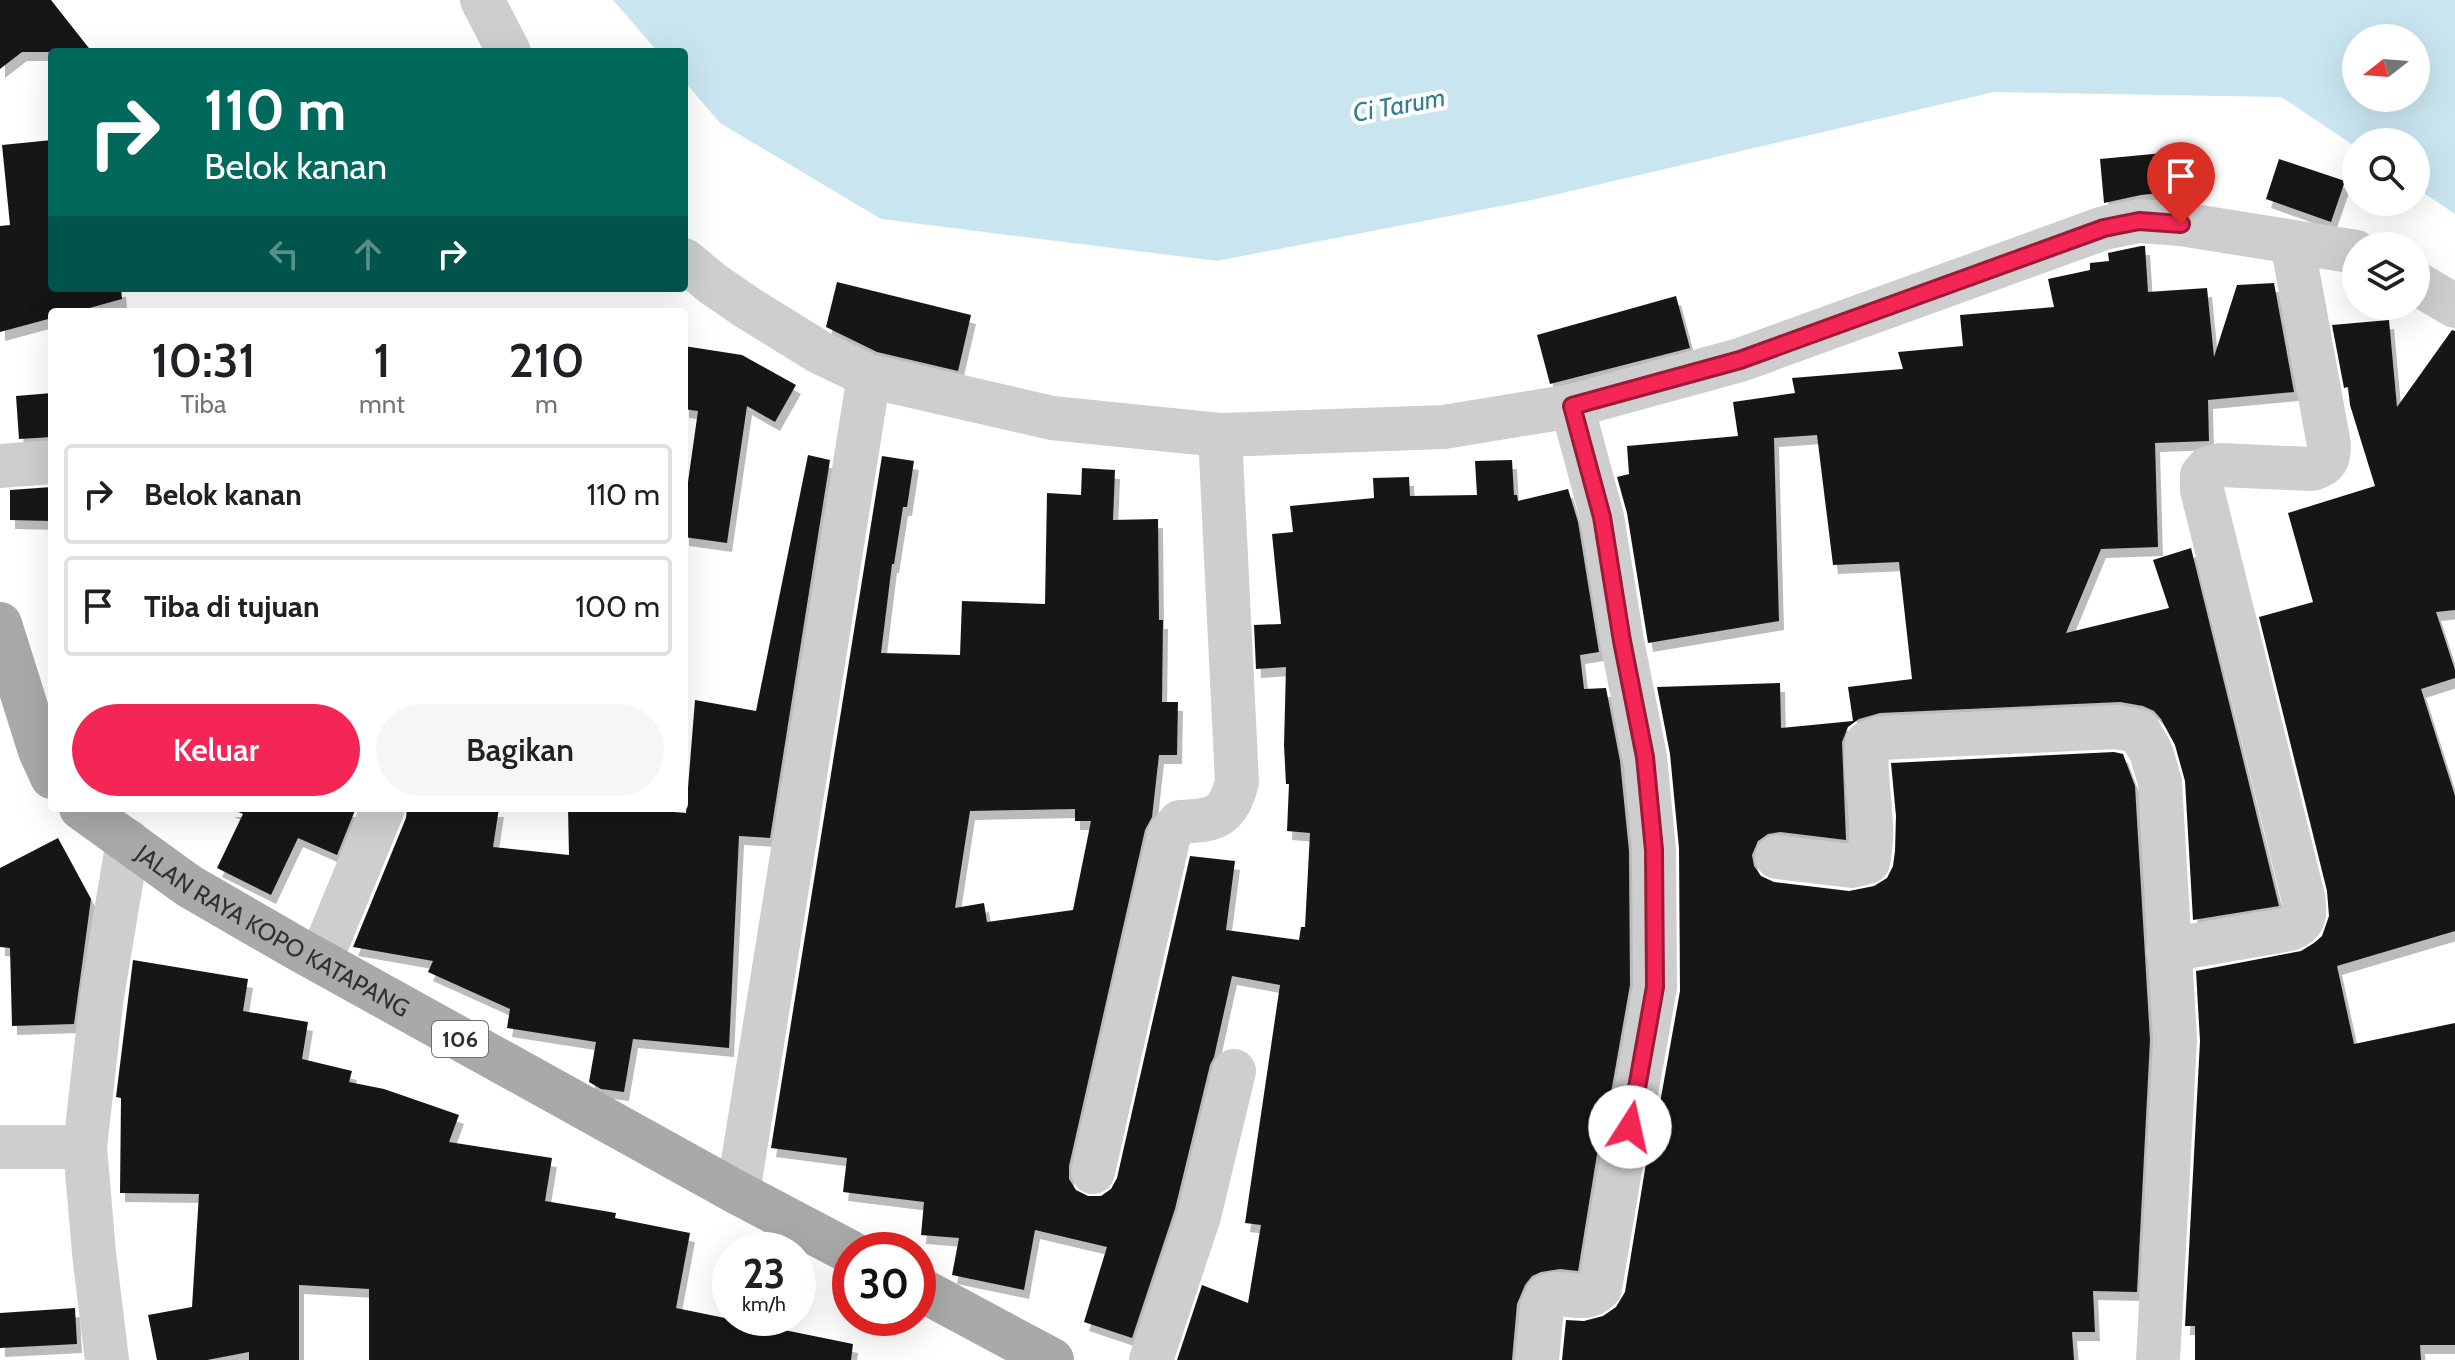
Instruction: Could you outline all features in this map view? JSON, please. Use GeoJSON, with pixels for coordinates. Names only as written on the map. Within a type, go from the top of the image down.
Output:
{"type":"FeatureCollection","features":[{"type":"Feature","properties":{"kind":"main road"},"geometry":{"type":"LineString","coordinates":[[0,624],[48,768]]}},
{"type":"Feature","properties":{"kind":"main road","name":"JALAN RAYA KOPO KATAPANG"},"geometry":{"type":"LineString","coordinates":[[87,812],[189,886],[832,1243]]}},
{"type":"Feature","properties":{"kind":"main road"},"geometry":{"type":"LineString","coordinates":[[936,1298],[1052,1360]]}},
{"type":"Feature","properties":{"kind":"street"},"geometry":{"type":"LineString","coordinates":[[482,0],[507,48]]}},
{"type":"Feature","properties":{"kind":"street"},"geometry":{"type":"LineString","coordinates":[[688,263],[748,308],[819,352],[869,376],[1052,418],[1220,435],[1444,427],[1572,406],[1740,360],[2104,228],[2139,221],[2181,224],[2342,250]]}},
{"type":"Feature","properties":{"kind":"street"},"geometry":{"type":"LineString","coordinates":[[2168,950],[2290,929],[2300,925],[2305,916],[2303,897],[2202,490],[2202,475],[2208,468],[2220,465],[2312,469],[2323,466],[2329,459],[2292,242]]}},
{"type":"Feature","properties":{"kind":"street"},"geometry":{"type":"LineString","coordinates":[[2430,291],[2455,306]]}},
{"type":"Feature","properties":{"kind":"street"},"geometry":{"type":"LineString","coordinates":[[738,1193],[869,376]]}},
{"type":"Feature","properties":{"kind":"street"},"geometry":{"type":"LineString","coordinates":[[1537,1360],[1542,1307],[1547,1296],[1558,1292],[1582,1298],[1593,1295],[1600,1288],[1655,987],[1654,850],[1645,757],[1602,517],[1572,406]]}},
{"type":"Feature","properties":{"kind":"street"},"geometry":{"type":"LineString","coordinates":[[1093,1172],[1169,835],[1180,822],[1218,816],[1232,803],[1237,782],[1220,435]]}},
{"type":"Feature","properties":{"kind":"street"},"geometry":{"type":"LineString","coordinates":[[0,466],[48,462]]}},
{"type":"Feature","properties":{"kind":"street"},"geometry":{"type":"LineString","coordinates":[[1777,857],[1852,866],[1868,862],[1871,834],[1866,751],[1867,743],[1881,738],[2116,727],[2139,731],[2151,752],[2160,782],[2175,1040],[2158,1360]]}},
{"type":"Feature","properties":{"kind":"street"},"geometry":{"type":"LineString","coordinates":[[320,961],[381,812]]}},
{"type":"Feature","properties":{"kind":"street"},"geometry":{"type":"LineString","coordinates":[[107,1360],[85,1147],[102,996],[128,841]]}},
{"type":"Feature","properties":{"kind":"street"},"geometry":{"type":"LineString","coordinates":[[1151,1360],[1199,1216],[1234,1071]]}},
{"type":"Feature","properties":{"kind":"street"},"geometry":{"type":"LineString","coordinates":[[0,1147],[85,1147]]}},
{"type":"Feature","properties":{"kind":"water","name":"Ci Tarum"},"geometry":{"type":"Polygon","coordinates":[[[613,0],[2455,0],[2455,214],[2430,197],[2430,128],[2342,128],[2342,138],[2281,97],[1994,92],[1537,199],[1217,261],[881,219],[720,123],[688,86],[688,48],[655,48],[613,0]]]}},
{"type":"Feature","properties":{"kind":"building"},"geometry":{"type":"Polygon","coordinates":[[[0,0],[51,0],[89,48],[48,48],[48,52],[22,52],[0,69],[0,0]]]}},
{"type":"Feature","properties":{"kind":"building"},"geometry":{"type":"Polygon","coordinates":[[[48,140],[48,292],[121,292],[122,299],[89,308],[48,308],[48,319],[0,332],[0,226],[10,225],[2,145],[48,140]]]}},
{"type":"Feature","properties":{"kind":"building"},"geometry":{"type":"Polygon","coordinates":[[[2195,150],[2198,189],[2141,195],[2104,203],[2100,159],[2195,150]]]}},
{"type":"Feature","properties":{"kind":"building"},"geometry":{"type":"Polygon","coordinates":[[[2279,159],[2342,180],[2342,190],[2331,222],[2266,199],[2279,159]]]}},
{"type":"Feature","properties":{"kind":"building"},"geometry":{"type":"Polygon","coordinates":[[[2145,246],[2148,292],[2207,288],[2214,357],[2237,285],[2274,283],[2294,392],[2208,400],[2209,441],[2155,443],[2158,547],[2101,549],[2066,633],[2169,608],[2153,560],[2191,548],[2279,906],[2193,920],[2185,781],[2175,745],[2154,711],[2120,702],[1880,713],[1859,719],[1848,727],[1842,742],[1846,840],[1780,832],[1768,834],[1758,841],[1752,855],[1754,866],[1761,876],[1774,882],[1849,891],[1874,886],[1887,878],[1893,866],[1896,816],[1891,763],[2123,754],[2135,786],[2150,1040],[2137,1292],[2093,1291],[2095,1332],[2072,1332],[2074,1360],[1562,1360],[1566,1320],[1584,1321],[1603,1316],[1616,1307],[1625,1292],[1647,1157],[1655,1131],[1680,991],[1679,848],[1670,754],[1657,687],[1780,683],[1781,728],[1853,721],[1848,687],[1912,679],[1899,562],[1833,565],[1817,435],[1774,438],[1779,621],[1648,643],[1627,513],[1617,477],[1629,474],[1627,446],[1738,436],[1733,402],[1795,393],[1792,378],[1903,369],[1898,352],[1963,346],[1960,315],[2054,307],[2048,279],[2090,270],[2090,263],[2109,261],[2108,253],[2145,246]]]}},
{"type":"Feature","properties":{"kind":"building"},"geometry":{"type":"Polygon","coordinates":[[[837,282],[971,315],[958,371],[877,352],[826,327],[837,282]]]}},
{"type":"Feature","properties":{"kind":"building"},"geometry":{"type":"Polygon","coordinates":[[[1676,296],[1690,348],[1550,384],[1537,335],[1676,296]]]}},
{"type":"Feature","properties":{"kind":"building"},"geometry":{"type":"Polygon","coordinates":[[[2389,320],[2397,407],[2452,330],[2455,331],[2455,610],[2436,612],[2455,678],[2421,689],[2455,796],[2455,931],[2337,966],[2354,1044],[2455,1023],[2455,1345],[2420,1345],[2421,1360],[2195,1360],[2195,1326],[2185,1326],[2200,1041],[2196,971],[2301,951],[2322,936],[2329,916],[2327,891],[2259,617],[2313,602],[2288,513],[2375,486],[2350,405],[2348,387],[2344,388],[2332,325],[2389,320]]]}},
{"type":"Feature","properties":{"kind":"building"},"geometry":{"type":"Polygon","coordinates":[[[688,347],[742,355],[796,385],[775,422],[747,406],[727,543],[688,538],[688,482],[698,411],[688,410],[688,347]]]}},
{"type":"Feature","properties":{"kind":"building"},"geometry":{"type":"Polygon","coordinates":[[[48,393],[48,437],[19,439],[16,396],[48,393]]]}},
{"type":"Feature","properties":{"kind":"building"},"geometry":{"type":"Polygon","coordinates":[[[808,455],[830,460],[770,838],[739,836],[729,1048],[633,1039],[624,1092],[601,1089],[589,1082],[596,1042],[507,1028],[510,1009],[428,972],[433,961],[353,947],[407,812],[498,812],[493,847],[569,855],[568,812],[688,812],[695,700],[756,711],[808,455]]]}},
{"type":"Feature","properties":{"kind":"building"},"geometry":{"type":"Polygon","coordinates":[[[882,456],[914,461],[907,507],[903,507],[892,564],[881,653],[960,655],[962,601],[1045,604],[1047,493],[1081,495],[1082,468],[1115,470],[1113,520],[1158,519],[1159,620],[1163,620],[1162,702],[1178,702],[1177,755],[1159,755],[1152,817],[1145,830],[1069,1166],[1069,1179],[1076,1190],[1088,1196],[1101,1196],[1111,1189],[1117,1178],[1190,856],[1235,861],[1226,930],[1299,940],[1301,927],[1305,927],[1310,833],[1287,831],[1289,784],[1286,784],[1284,745],[1286,667],[1256,669],[1254,625],[1281,624],[1272,534],[1293,532],[1290,506],[1374,498],[1373,478],[1409,477],[1410,496],[1477,495],[1475,461],[1512,460],[1514,495],[1517,495],[1518,501],[1568,489],[1578,522],[1599,652],[1580,655],[1584,689],[1606,688],[1620,761],[1629,851],[1630,985],[1578,1271],[1560,1269],[1541,1272],[1532,1276],[1525,1285],[1517,1304],[1512,1360],[1177,1360],[1202,1285],[1248,1303],[1261,1225],[1245,1223],[1280,985],[1232,976],[1175,1209],[1132,1338],[1084,1322],[1107,1247],[1035,1230],[1024,1290],[952,1275],[959,1238],[921,1232],[924,1202],[843,1192],[847,1158],[771,1148],[882,456]],[[1075,809],[970,811],[955,908],[984,903],[987,922],[1073,910],[1091,821],[1075,821],[1075,809]]]}},
{"type":"Feature","properties":{"kind":"building"},"geometry":{"type":"Polygon","coordinates":[[[48,487],[48,521],[10,520],[10,490],[48,487]]]}},
{"type":"Feature","properties":{"kind":"building"},"geometry":{"type":"Polygon","coordinates":[[[238,812],[354,812],[337,855],[298,838],[271,895],[217,868],[243,814],[238,812]]]}},
{"type":"Feature","properties":{"kind":"building"},"geometry":{"type":"Polygon","coordinates":[[[58,838],[91,899],[74,1024],[12,1026],[10,948],[0,947],[0,868],[58,838]]]}},
{"type":"Feature","properties":{"kind":"building"},"geometry":{"type":"Polygon","coordinates":[[[133,960],[248,979],[243,1011],[308,1022],[302,1059],[352,1071],[349,1082],[384,1089],[459,1115],[449,1142],[552,1158],[545,1201],[616,1213],[615,1218],[690,1233],[676,1308],[712,1315],[712,1336],[814,1336],[853,1344],[851,1360],[369,1360],[369,1289],[299,1285],[299,1360],[249,1360],[249,1352],[207,1360],[157,1360],[148,1315],[192,1307],[199,1194],[120,1193],[121,1098],[116,1097],[133,960]]]}},
{"type":"Feature","properties":{"kind":"building"},"geometry":{"type":"Polygon","coordinates":[[[75,1308],[77,1344],[0,1348],[0,1313],[75,1308]]]}},
{"type":"Feature","properties":{"kind":"route"},"geometry":{"type":"LineString","coordinates":[[1630,1127],[1655,987],[1654,850],[1645,757],[1602,517],[1572,406],[1740,360],[2104,228],[2139,221],[2181,224]]}}]}
